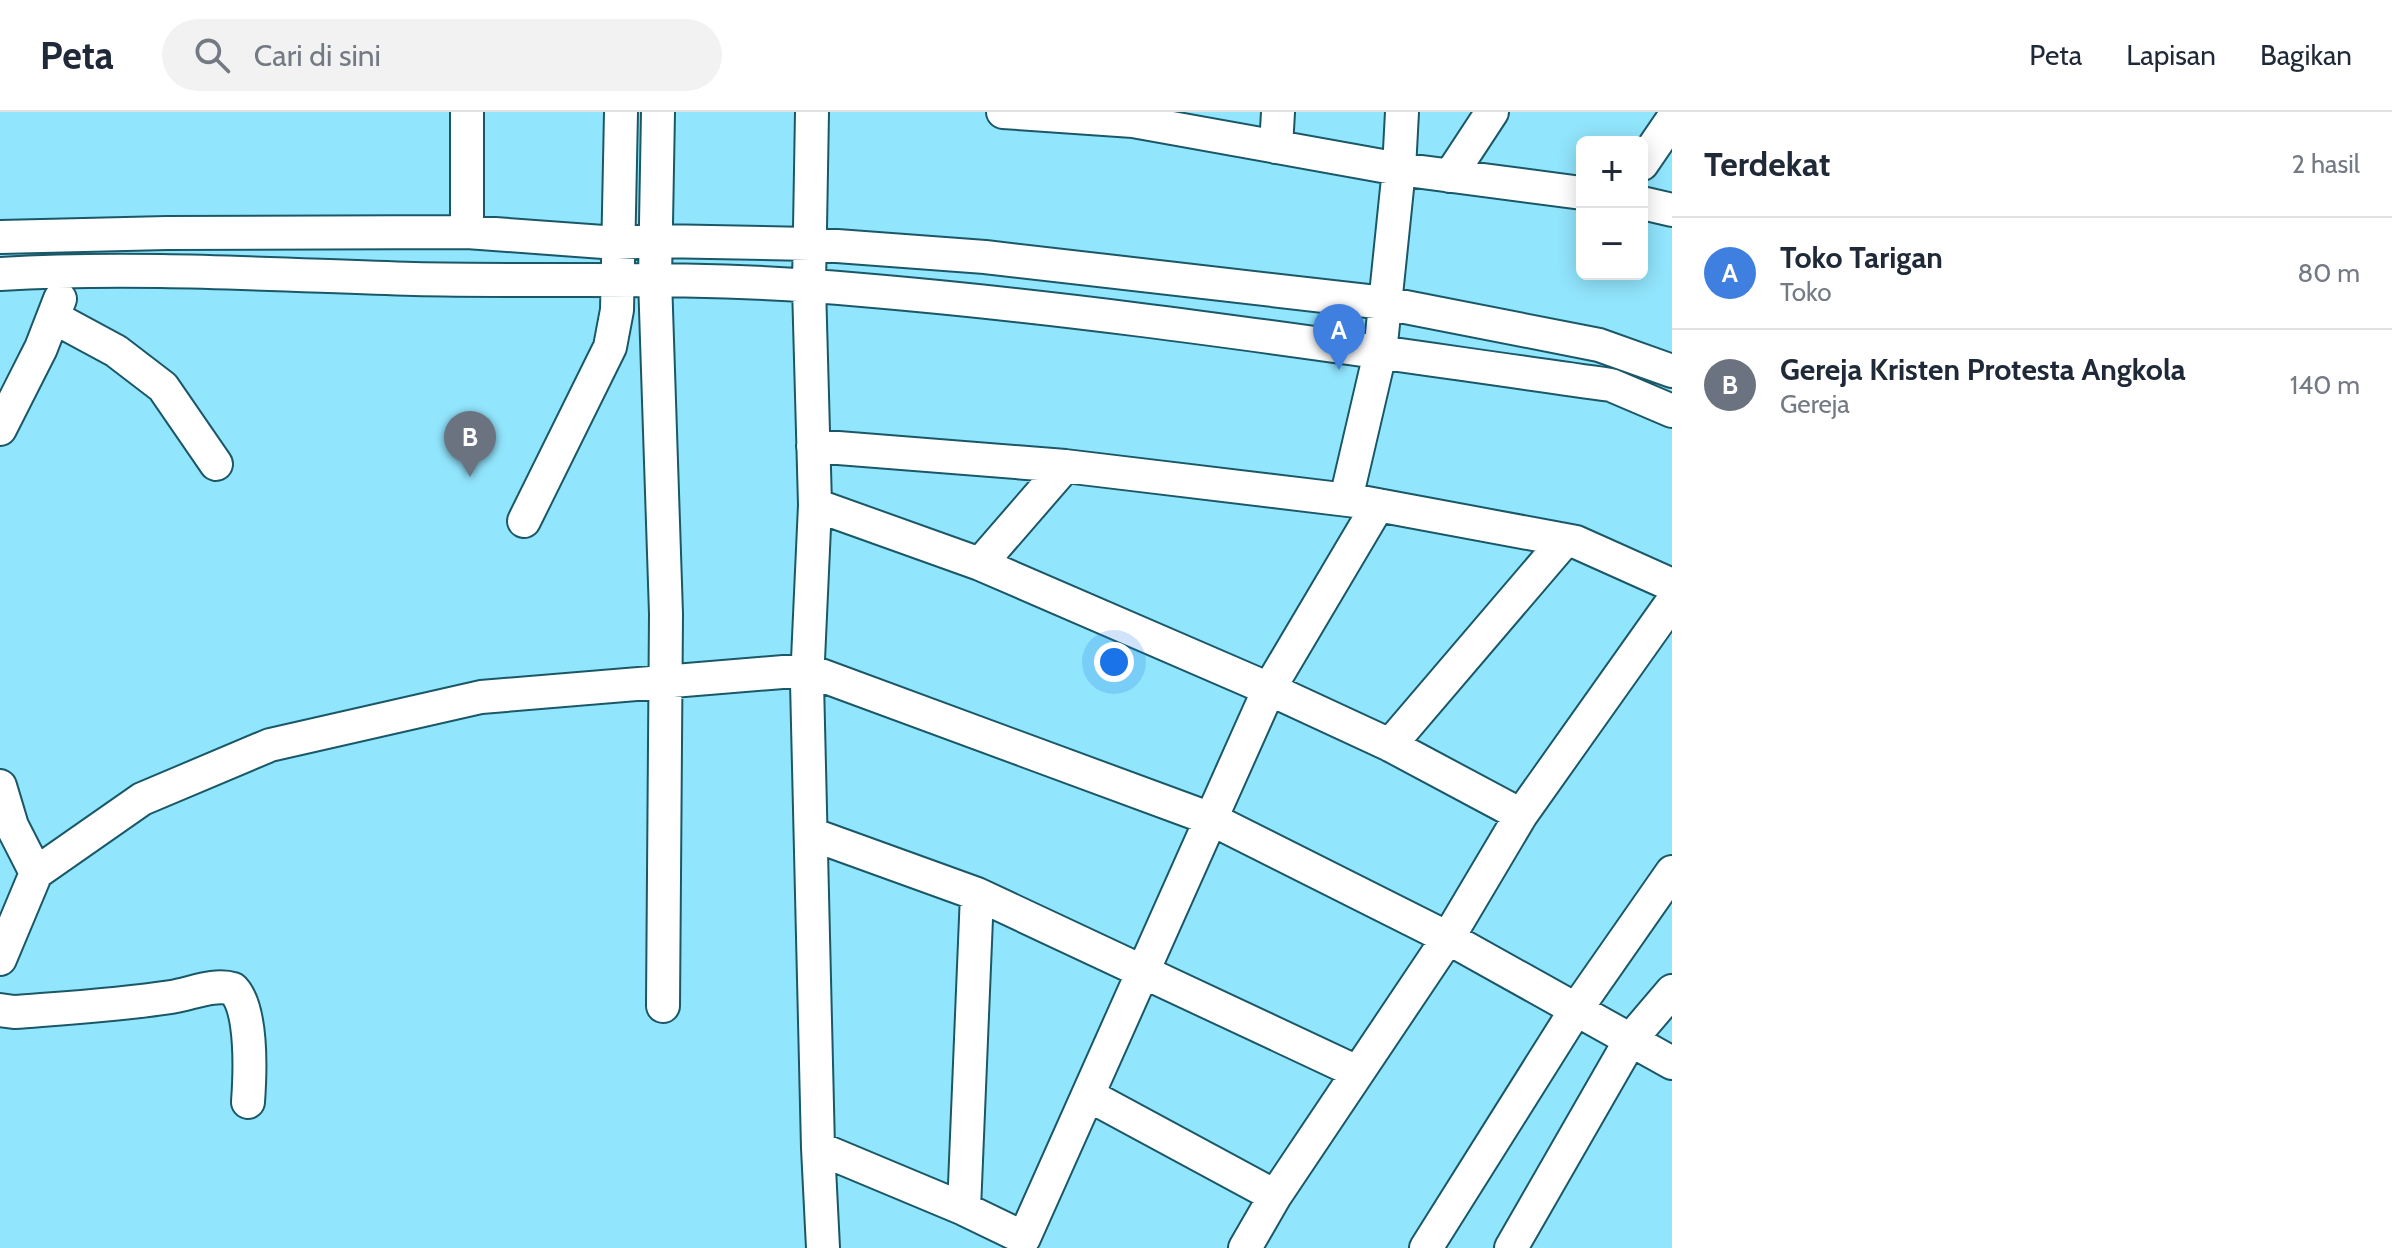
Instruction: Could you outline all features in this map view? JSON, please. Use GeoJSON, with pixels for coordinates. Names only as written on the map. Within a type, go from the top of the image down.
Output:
{"type":"FeatureCollection","features":[{"type":"Feature","properties":{"kind":"street"},"geometry":{"type":"LineString","coordinates":[[467,112],[467,232]]}},
{"type":"Feature","properties":{"kind":"street"},"geometry":{"type":"LineString","coordinates":[[524,521],[610,347],[617,310],[621,112]]}},
{"type":"Feature","properties":{"kind":"street"},"geometry":{"type":"LineString","coordinates":[[658,112],[655,279],[666,614],[663,1006]]}},
{"type":"Feature","properties":{"kind":"street"},"geometry":{"type":"LineString","coordinates":[[812,112],[809,286],[815,505],[807,670],[823,1248]]}},
{"type":"Feature","properties":{"kind":"street"},"geometry":{"type":"LineString","coordinates":[[1003,112],[1133,117],[1399,169],[1576,192]]}},
{"type":"Feature","properties":{"kind":"street"},"geometry":{"type":"LineString","coordinates":[[1276,147],[1278,112]]}},
{"type":"Feature","properties":{"kind":"street"},"geometry":{"type":"LineString","coordinates":[[1346,499],[1380,353],[1402,112]]}},
{"type":"Feature","properties":{"kind":"street"},"geometry":{"type":"LineString","coordinates":[[1450,176],[1492,112]]}},
{"type":"Feature","properties":{"kind":"street"},"geometry":{"type":"LineString","coordinates":[[1648,155],[1672,120]]}},
{"type":"Feature","properties":{"kind":"street"},"geometry":{"type":"LineString","coordinates":[[1648,204],[1672,210]]}},
{"type":"Feature","properties":{"kind":"street"},"geometry":{"type":"LineString","coordinates":[[0,237],[467,232],[617,243],[810,244],[985,257],[1385,303],[1599,345],[1672,371]]}},
{"type":"Feature","properties":{"kind":"street"},"geometry":{"type":"LineString","coordinates":[[0,429],[41,348],[71,270]]}},
{"type":"Feature","properties":{"kind":"street"},"geometry":{"type":"LineString","coordinates":[[0,274],[71,270],[467,280],[655,279],[809,286],[1003,302],[1611,385],[1672,411]]}},
{"type":"Feature","properties":{"kind":"street"},"geometry":{"type":"LineString","coordinates":[[53,317],[116,351],[163,387],[216,464]]}},
{"type":"Feature","properties":{"kind":"street"},"geometry":{"type":"LineString","coordinates":[[813,446],[1065,466],[1346,499],[1576,542],[1672,585]]}},
{"type":"Feature","properties":{"kind":"street"},"geometry":{"type":"LineString","coordinates":[[980,564],[1065,466]]}},
{"type":"Feature","properties":{"kind":"street"},"geometry":{"type":"LineString","coordinates":[[815,505],[980,564],[1269,689],[1390,745],[1521,815]]}},
{"type":"Feature","properties":{"kind":"street"},"geometry":{"type":"LineString","coordinates":[[818,1148],[964,1209],[1034,1243],[1088,1095],[1269,689],[1378,505]]}},
{"type":"Feature","properties":{"kind":"street"},"geometry":{"type":"LineString","coordinates":[[1390,745],[1565,540]]}},
{"type":"Feature","properties":{"kind":"street"},"geometry":{"type":"LineString","coordinates":[[1245,1248],[1275,1196],[1448,938],[1521,815],[1672,602]]}},
{"type":"Feature","properties":{"kind":"street"},"geometry":{"type":"LineString","coordinates":[[0,959],[36,873],[142,799],[270,745],[481,697],[807,670],[1211,819],[1448,938],[1672,1063]]}},
{"type":"Feature","properties":{"kind":"street"},"geometry":{"type":"LineString","coordinates":[[0,786],[12,826],[36,873]]}},
{"type":"Feature","properties":{"kind":"street"},"geometry":{"type":"LineString","coordinates":[[811,834],[977,894],[1357,1072]]}},
{"type":"Feature","properties":{"kind":"street"},"geometry":{"type":"LineString","coordinates":[[1426,1248],[1575,1011],[1672,872]]}},
{"type":"Feature","properties":{"kind":"street"},"geometry":{"type":"LineString","coordinates":[[964,1209],[977,894]]}},
{"type":"Feature","properties":{"kind":"street"},"geometry":{"type":"LineString","coordinates":[[0,1010],[14,1012],[101,1005],[172,997],[218,987],[233,989],[243,1006],[250,1073],[248,1102]]}},
{"type":"Feature","properties":{"kind":"street"},"geometry":{"type":"LineString","coordinates":[[1511,1248],[1631,1039],[1672,991]]}},
{"type":"Feature","properties":{"kind":"street"},"geometry":{"type":"LineString","coordinates":[[1088,1095],[1275,1196]]}},
{"type":"Feature","properties":{"kind":"place","name":"Toko Tarigan"},"geometry":{"type":"Point","coordinates":[1339,370]}},
{"type":"Feature","properties":{"kind":"place","name":"Gereja Kristen Protesta Angkola"},"geometry":{"type":"Point","coordinates":[470,477]}}]}
